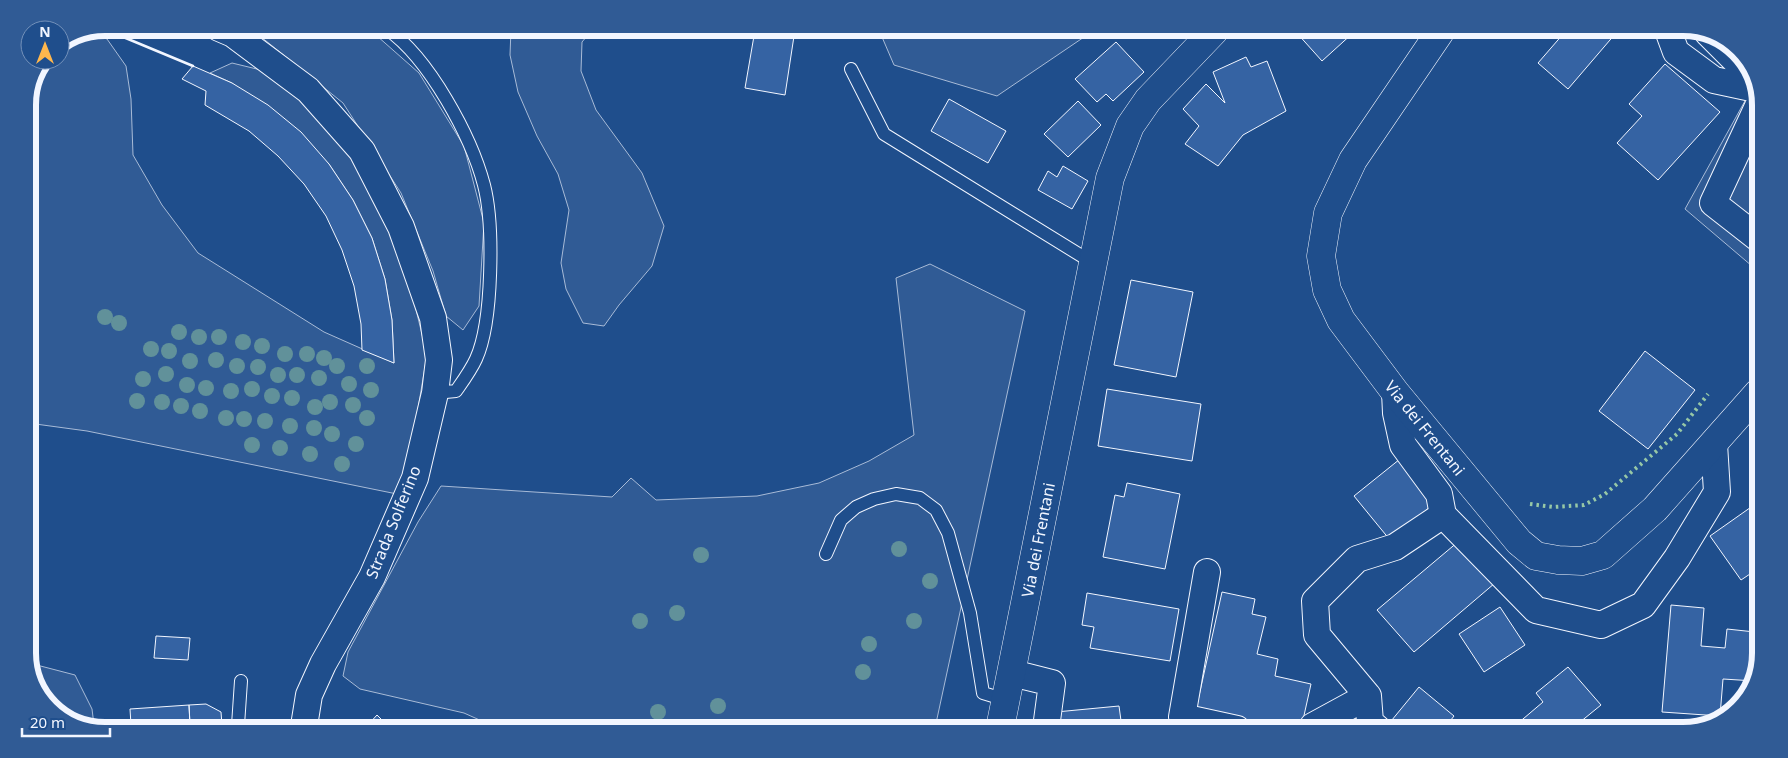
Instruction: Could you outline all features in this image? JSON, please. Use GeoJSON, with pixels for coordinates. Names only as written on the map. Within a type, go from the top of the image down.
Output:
{"type":"FeatureCollection","features":[{"type":"Feature","properties":{"kind":"main road","name":"Via dei Frentani"},"geometry":{"type":"LineString","coordinates":[[1001,722],[1110,178],[1130,126],[1148,100],[1210,36]]}},
{"type":"Feature","properties":{"kind":"main road","name":"Via dei Frentani"},"geometry":{"type":"LineString","coordinates":[[1437,36],[1353,160],[1328,213],[1321,256],[1327,290],[1341,320],[1395,392],[1519,542],[1536,556],[1558,560],[1582,561],[1603,555],[1655,508],[1752,400]]}},
{"type":"Feature","properties":{"kind":"street","name":"Strada Solferino"},"geometry":{"type":"LineString","coordinates":[[236,36],[308,90],[362,151],[401,227],[433,318],[439,360],[435,393],[415,478],[372,577],[323,664],[309,695],[305,722]]}},
{"type":"Feature","properties":{"kind":"street"},"geometry":{"type":"LineString","coordinates":[[1670,36],[1676,52],[1714,80],[1749,88]]}},
{"type":"Feature","properties":{"kind":"street"},"geometry":{"type":"LineString","coordinates":[[1725,50],[1738,63]]}},
{"type":"Feature","properties":{"kind":"street"},"geometry":{"type":"LineString","coordinates":[[1752,119],[1713,203],[1752,233]]}},
{"type":"Feature","properties":{"kind":"street"},"geometry":{"type":"LineString","coordinates":[[1395,392],[1396,413],[1403,445],[1439,494],[1443,515],[1536,610],[1601,625],[1643,606],[1678,558],[1717,492],[1714,444]]}},
{"type":"Feature","properties":{"kind":"street"},"geometry":{"type":"LineString","coordinates":[[1370,722],[1368,696],[1317,635],[1315,601],[1357,560],[1395,547],[1443,515]]}},
{"type":"Feature","properties":{"kind":"street"},"geometry":{"type":"LineString","coordinates":[[1205,722],[1182,717],[1207,572]]}},
{"type":"Feature","properties":{"kind":"street"},"geometry":{"type":"LineString","coordinates":[[1012,673],[1052,683],[1047,722]]}},
{"type":"Feature","properties":{"kind":"street"},"geometry":{"type":"LineString","coordinates":[[1320,722],[1368,696]]}},
{"type":"Feature","properties":{"kind":"lane"},"geometry":{"type":"LineString","coordinates":[[398,36],[433,78],[457,121],[484,185],[490,218],[490,302],[477,358],[456,391],[435,393]]}},
{"type":"Feature","properties":{"kind":"lane"},"geometry":{"type":"LineString","coordinates":[[851,69],[884,134],[1093,263]]}},
{"type":"Feature","properties":{"kind":"lane"},"geometry":{"type":"LineString","coordinates":[[826,554],[841,520],[856,507],[874,499],[896,494],[920,498],[936,510],[948,533],[970,613],[983,693],[1006,700]]}},
{"type":"Feature","properties":{"kind":"lane"},"geometry":{"type":"LineString","coordinates":[[238,722],[241,681]]}},
{"type":"Feature","properties":{"kind":"shaded area"},"geometry":{"type":"Polygon","coordinates":[[[102,36],[107,39],[126,66],[131,99],[133,155],[162,205],[198,253],[324,332],[394,363],[392,320],[385,279],[372,238],[353,200],[329,164],[232,83],[210,73],[232,63],[265,71],[305,104],[355,158],[389,221],[412,293],[427,355],[409,462],[397,494],[87,431],[36,424],[36,100],[46,70],[70,70],[71,45],[91,38],[102,36]]]}},
{"type":"Feature","properties":{"kind":"shaded area"},"geometry":{"type":"Polygon","coordinates":[[[260,36],[377,36],[419,73],[464,146],[484,223],[479,306],[463,330],[446,316],[433,271],[401,193],[343,103],[260,36]]]}},
{"type":"Feature","properties":{"kind":"shaded area"},"geometry":{"type":"Polygon","coordinates":[[[511,36],[587,36],[582,42],[581,71],[596,110],[642,173],[664,226],[652,266],[604,326],[583,323],[566,289],[561,263],[569,210],[558,174],[537,136],[518,92],[510,55],[511,36]]]}},
{"type":"Feature","properties":{"kind":"shaded area"},"geometry":{"type":"Polygon","coordinates":[[[882,36],[1086,36],[997,96],[894,65],[882,36]]]}},
{"type":"Feature","properties":{"kind":"shaded area"},"geometry":{"type":"Polygon","coordinates":[[[1746,99],[1752,101],[1752,266],[1685,209],[1746,99]]]}},
{"type":"Feature","properties":{"kind":"shaded area"},"geometry":{"type":"Polygon","coordinates":[[[930,264],[1025,311],[936,722],[484,722],[464,713],[360,689],[343,676],[348,652],[418,522],[441,486],[612,497],[631,478],[656,500],[757,496],[819,483],[869,461],[914,435],[896,278],[930,264]]]}},
{"type":"Feature","properties":{"kind":"shaded area"},"geometry":{"type":"Polygon","coordinates":[[[38,665],[75,675],[92,709],[93,720],[79,717],[63,708],[45,687],[38,665]]]}},
{"type":"Feature","properties":{"kind":"building"},"geometry":{"type":"Polygon","coordinates":[[[754,36],[794,36],[785,95],[745,88],[754,36]]]}},
{"type":"Feature","properties":{"kind":"building"},"geometry":{"type":"Polygon","coordinates":[[[1300,36],[1350,36],[1322,61],[1300,36]]]}},
{"type":"Feature","properties":{"kind":"building"},"geometry":{"type":"Polygon","coordinates":[[[1561,36],[1613,36],[1568,89],[1538,63],[1561,36]]]}},
{"type":"Feature","properties":{"kind":"building"},"geometry":{"type":"Polygon","coordinates":[[[1116,42],[1144,72],[1113,101],[1106,94],[1097,102],[1075,79],[1116,42]]]}},
{"type":"Feature","properties":{"kind":"building"},"geometry":{"type":"Polygon","coordinates":[[[1246,57],[1251,67],[1267,61],[1286,111],[1243,135],[1218,166],[1185,144],[1199,126],[1183,109],[1206,84],[1225,103],[1213,72],[1246,57]]]}},
{"type":"Feature","properties":{"kind":"building"},"geometry":{"type":"Polygon","coordinates":[[[1665,64],[1720,112],[1658,180],[1617,143],[1642,116],[1629,104],[1665,64]]]}},
{"type":"Feature","properties":{"kind":"building"},"geometry":{"type":"Polygon","coordinates":[[[193,66],[232,83],[268,105],[301,132],[329,164],[353,200],[372,238],[385,279],[392,320],[394,363],[362,350],[361,324],[354,286],[342,250],[326,216],[304,184],[278,156],[249,131],[205,105],[206,91],[182,79],[193,66]]]}},
{"type":"Feature","properties":{"kind":"building"},"geometry":{"type":"Polygon","coordinates":[[[949,99],[1006,131],[988,163],[931,131],[949,99]]]}},
{"type":"Feature","properties":{"kind":"building"},"geometry":{"type":"Polygon","coordinates":[[[1078,101],[1101,125],[1068,157],[1044,134],[1078,101]]]}},
{"type":"Feature","properties":{"kind":"building"},"geometry":{"type":"Polygon","coordinates":[[[1063,166],[1088,181],[1072,209],[1038,190],[1048,171],[1057,177],[1063,166]]]}},
{"type":"Feature","properties":{"kind":"building"},"geometry":{"type":"Polygon","coordinates":[[[1131,280],[1193,292],[1176,377],[1114,365],[1131,280]]]}},
{"type":"Feature","properties":{"kind":"building"},"geometry":{"type":"Polygon","coordinates":[[[1645,351],[1695,390],[1648,449],[1599,411],[1645,351]]]}},
{"type":"Feature","properties":{"kind":"building"},"geometry":{"type":"Polygon","coordinates":[[[1107,389],[1201,404],[1192,461],[1098,446],[1107,389]]]}},
{"type":"Feature","properties":{"kind":"building"},"geometry":{"type":"Polygon","coordinates":[[[1400,459],[1436,502],[1390,540],[1354,496],[1400,459]]]}},
{"type":"Feature","properties":{"kind":"building"},"geometry":{"type":"Polygon","coordinates":[[[1127,483],[1180,494],[1165,569],[1103,557],[1115,495],[1124,497],[1127,483]]]}},
{"type":"Feature","properties":{"kind":"building"},"geometry":{"type":"Polygon","coordinates":[[[1752,506],[1752,573],[1741,580],[1710,536],[1752,506]]]}},
{"type":"Feature","properties":{"kind":"building"},"geometry":{"type":"Polygon","coordinates":[[[1459,541],[1495,583],[1414,652],[1377,610],[1459,541]]]}},
{"type":"Feature","properties":{"kind":"building"},"geometry":{"type":"Polygon","coordinates":[[[1222,592],[1255,599],[1252,614],[1266,617],[1257,654],[1278,659],[1275,676],[1311,684],[1303,722],[1231,722],[1195,714],[1222,592]]]}},
{"type":"Feature","properties":{"kind":"building"},"geometry":{"type":"Polygon","coordinates":[[[1087,593],[1179,609],[1170,661],[1090,648],[1094,627],[1082,625],[1087,593]]]}},
{"type":"Feature","properties":{"kind":"building"},"geometry":{"type":"Polygon","coordinates":[[[1671,605],[1704,608],[1701,646],[1725,648],[1727,629],[1752,632],[1752,653],[1747,679],[1723,679],[1720,710],[1713,715],[1662,712],[1671,605]]]}},
{"type":"Feature","properties":{"kind":"building"},"geometry":{"type":"Polygon","coordinates":[[[1500,607],[1525,645],[1484,672],[1459,634],[1500,607]]]}},
{"type":"Feature","properties":{"kind":"building"},"geometry":{"type":"Polygon","coordinates":[[[156,636],[190,638],[188,660],[154,658],[156,636]]]}},
{"type":"Feature","properties":{"kind":"building"},"geometry":{"type":"Polygon","coordinates":[[[1568,667],[1601,705],[1580,722],[1519,722],[1543,702],[1536,693],[1568,667]]]}},
{"type":"Feature","properties":{"kind":"building"},"geometry":{"type":"Polygon","coordinates":[[[1419,687],[1454,716],[1449,722],[1390,722],[1419,687]]]}},
{"type":"Feature","properties":{"kind":"building"},"geometry":{"type":"Polygon","coordinates":[[[206,704],[221,712],[222,722],[190,722],[189,705],[206,704]]]}},
{"type":"Feature","properties":{"kind":"building"},"geometry":{"type":"Polygon","coordinates":[[[189,705],[190,722],[131,722],[130,709],[189,705]]]}},
{"type":"Feature","properties":{"kind":"building"},"geometry":{"type":"Polygon","coordinates":[[[1119,706],[1121,722],[1057,722],[1056,712],[1119,706]]]}},
{"type":"Feature","properties":{"kind":"building"},"geometry":{"type":"Polygon","coordinates":[[[377,715],[384,722],[371,722],[377,715]]]}},
{"type":"Feature","properties":{"kind":"hedge"},"geometry":{"type":"LineString","coordinates":[[1530,504],[1553,507],[1584,505],[1605,494],[1677,434],[1708,394]]}},
{"type":"Feature","properties":{"kind":"wall"},"geometry":{"type":"LineString","coordinates":[[121,36],[193,66]]}}]}
